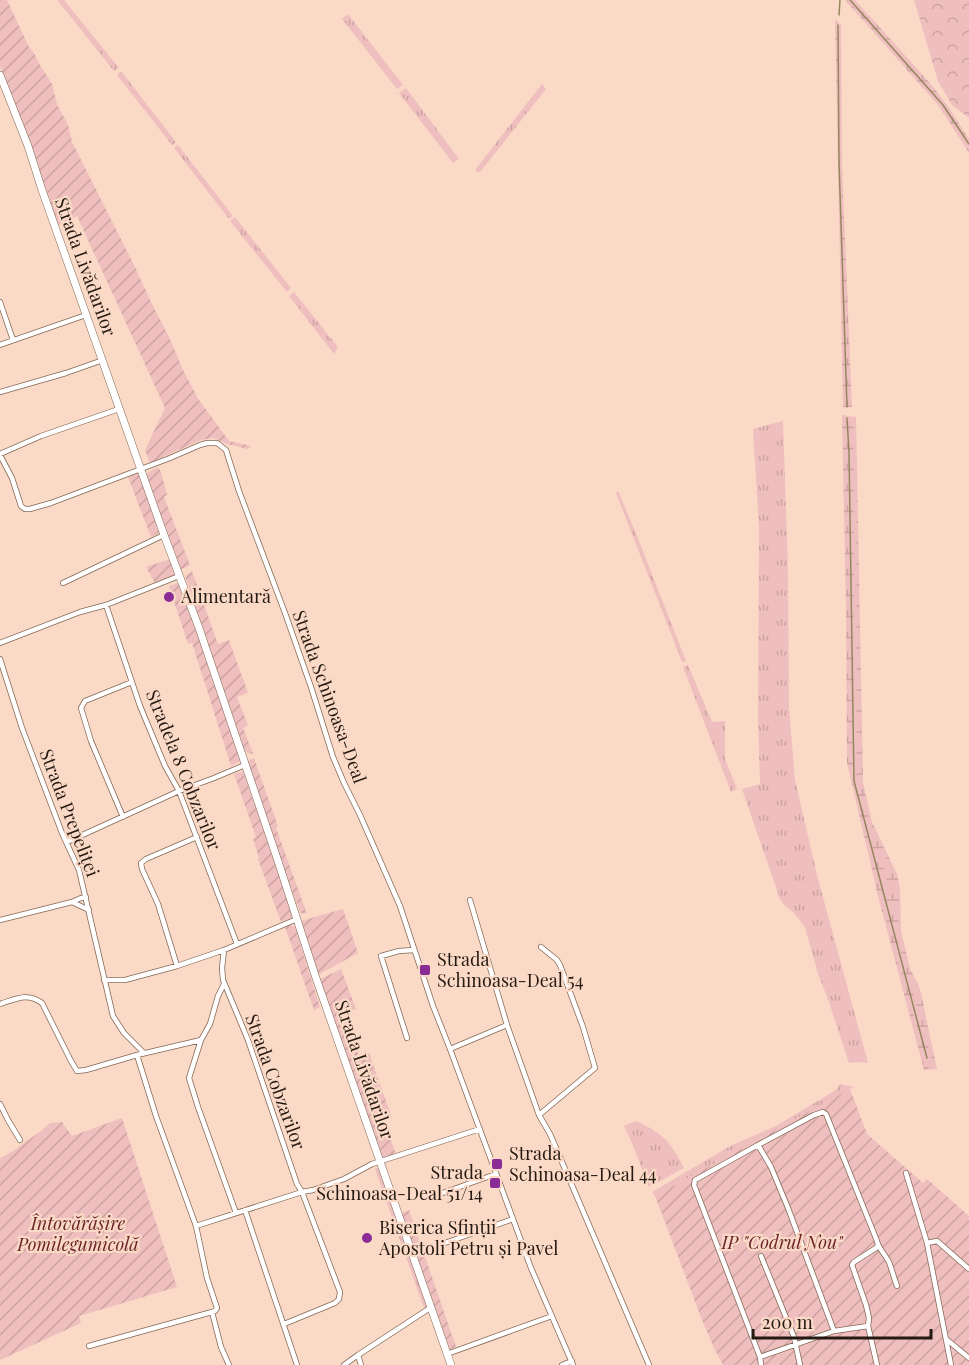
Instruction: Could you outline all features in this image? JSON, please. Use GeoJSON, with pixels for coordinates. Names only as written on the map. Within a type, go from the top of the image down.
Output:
{"type":"FeatureCollection","features":[{"type":"Feature","properties":{"kind":"street","name":"Strada Livădarilor"},"geometry":{"type":"LineString","coordinates":[[0,75],[28,146],[119,409],[199,628],[451,1365]]}},
{"type":"Feature","properties":{"kind":"street"},"geometry":{"type":"LineString","coordinates":[[0,302],[13,340]]}},
{"type":"Feature","properties":{"kind":"street"},"geometry":{"type":"LineString","coordinates":[[0,345],[86,315]]}},
{"type":"Feature","properties":{"kind":"street"},"geometry":{"type":"LineString","coordinates":[[0,392],[103,360]]}},
{"type":"Feature","properties":{"kind":"street"},"geometry":{"type":"LineString","coordinates":[[119,409],[41,436],[0,454],[12,478],[21,506],[25,509],[51,503],[141,469]]}},
{"type":"Feature","properties":{"kind":"street","name":"Strada Schinoasa-Deal"},"geometry":{"type":"LineString","coordinates":[[141,469],[207,443],[217,443],[226,450],[311,687],[333,757],[400,906],[433,1006],[513,1219],[573,1363],[562,1365]]}},
{"type":"Feature","properties":{"kind":"street"},"geometry":{"type":"LineString","coordinates":[[63,583],[164,535]]}},
{"type":"Feature","properties":{"kind":"street"},"geometry":{"type":"LineString","coordinates":[[0,643],[179,576]]}},
{"type":"Feature","properties":{"kind":"street","name":"Stradela 8 Cobzarilor"},"geometry":{"type":"LineString","coordinates":[[106,605],[140,706],[165,766],[179,791],[237,944]]}},
{"type":"Feature","properties":{"kind":"street","name":"Strada Prepeliței"},"geometry":{"type":"LineString","coordinates":[[0,659],[22,728],[62,833],[79,870],[113,1016],[124,1034],[144,1053]]}},
{"type":"Feature","properties":{"kind":"street"},"geometry":{"type":"LineString","coordinates":[[123,817],[91,741],[81,708],[86,701],[132,682]]}},
{"type":"Feature","properties":{"kind":"street"},"geometry":{"type":"LineString","coordinates":[[67,842],[179,791],[245,765]]}},
{"type":"Feature","properties":{"kind":"street"},"geometry":{"type":"LineString","coordinates":[[177,966],[158,904],[141,863],[143,860],[197,837]]}},
{"type":"Feature","properties":{"kind":"street"},"geometry":{"type":"LineString","coordinates":[[0,920],[86,897]]}},
{"type":"Feature","properties":{"kind":"street"},"geometry":{"type":"LineString","coordinates":[[470,900],[507,1025],[539,1115],[550,1134],[649,1365]]}},
{"type":"Feature","properties":{"kind":"street"},"geometry":{"type":"LineString","coordinates":[[72,902],[89,910]]}},
{"type":"Feature","properties":{"kind":"street"},"geometry":{"type":"LineString","coordinates":[[104,980],[125,980],[177,966],[224,950],[297,919]]}},
{"type":"Feature","properties":{"kind":"street"},"geometry":{"type":"LineString","coordinates":[[539,1115],[595,1068],[583,1027],[560,965],[542,947]]}},
{"type":"Feature","properties":{"kind":"street","name":"Strada Cobzarilor"},"geometry":{"type":"LineString","coordinates":[[224,950],[222,968],[224,984],[248,1040],[297,1184],[340,1292],[338,1301],[335,1303],[284,1323]]}},
{"type":"Feature","properties":{"kind":"street"},"geometry":{"type":"LineString","coordinates":[[407,1038],[381,956],[414,950]]}},
{"type":"Feature","properties":{"kind":"street"},"geometry":{"type":"LineString","coordinates":[[224,984],[190,1072],[190,1083],[236,1213]]}},
{"type":"Feature","properties":{"kind":"street"},"geometry":{"type":"LineString","coordinates":[[0,1004],[29,997],[42,1003],[77,1071],[201,1040]]}},
{"type":"Feature","properties":{"kind":"street"},"geometry":{"type":"LineString","coordinates":[[450,1048],[507,1025]]}},
{"type":"Feature","properties":{"kind":"street"},"geometry":{"type":"LineString","coordinates":[[89,1346],[212,1312],[217,1308],[207,1278],[196,1226],[156,1116],[137,1055]]}},
{"type":"Feature","properties":{"kind":"street"},"geometry":{"type":"LineString","coordinates":[[0,1104],[20,1140]]}},
{"type":"Feature","properties":{"kind":"street"},"geometry":{"type":"LineString","coordinates":[[761,1365],[760,1357],[694,1185],[695,1180],[823,1112],[828,1116],[878,1245],[883,1250],[897,1286]]}},
{"type":"Feature","properties":{"kind":"street"},"geometry":{"type":"LineString","coordinates":[[196,1226],[313,1190],[344,1179],[372,1164],[480,1129]]}},
{"type":"Feature","properties":{"kind":"street"},"geometry":{"type":"LineString","coordinates":[[758,1145],[771,1167],[788,1208],[834,1331]]}},
{"type":"Feature","properties":{"kind":"street"},"geometry":{"type":"LineString","coordinates":[[906,1173],[927,1243],[951,1365]]}},
{"type":"Feature","properties":{"kind":"street"},"geometry":{"type":"LineString","coordinates":[[434,1196],[496,1174]]}},
{"type":"Feature","properties":{"kind":"street"},"geometry":{"type":"LineString","coordinates":[[245,1210],[297,1365]]}},
{"type":"Feature","properties":{"kind":"street"},"geometry":{"type":"LineString","coordinates":[[442,1244],[513,1219]]}},
{"type":"Feature","properties":{"kind":"street"},"geometry":{"type":"LineString","coordinates":[[927,1243],[937,1241],[969,1269]]}},
{"type":"Feature","properties":{"kind":"street"},"geometry":{"type":"LineString","coordinates":[[877,1365],[868,1326],[866,1305],[852,1265],[878,1245]]}},
{"type":"Feature","properties":{"kind":"street"},"geometry":{"type":"LineString","coordinates":[[761,1256],[791,1329],[800,1365]]}},
{"type":"Feature","properties":{"kind":"street"},"geometry":{"type":"LineString","coordinates":[[344,1365],[430,1308]]}},
{"type":"Feature","properties":{"kind":"street"},"geometry":{"type":"LineString","coordinates":[[212,1312],[221,1347],[229,1365]]}},
{"type":"Feature","properties":{"kind":"street"},"geometry":{"type":"LineString","coordinates":[[447,1354],[552,1316]]}},
{"type":"Feature","properties":{"kind":"street"},"geometry":{"type":"LineString","coordinates":[[760,1357],[834,1331],[868,1326]]}},
{"type":"Feature","properties":{"kind":"street"},"geometry":{"type":"LineString","coordinates":[[946,1338],[969,1358]]}},
{"type":"Feature","properties":{"kind":"street"},"geometry":{"type":"LineString","coordinates":[[358,1355],[361,1365]]}},
{"type":"Feature","properties":{"kind":"green space"},"geometry":{"type":"Polygon","coordinates":[[[0,0],[7,0],[28,45],[52,84],[72,142],[199,400],[229,441],[251,446],[248,449],[213,438],[201,440],[150,463],[145,450],[165,408],[77,216],[58,225],[30,142],[0,66],[0,0]]]}},
{"type":"Feature","properties":{"kind":"green space"},"geometry":{"type":"Polygon","coordinates":[[[59,0],[64,0],[119,68],[114,71],[59,0]]]}},
{"type":"Feature","properties":{"kind":"green space"},"geometry":{"type":"Polygon","coordinates":[[[845,0],[855,0],[930,83],[969,139],[969,153],[939,106],[845,0]]]}},
{"type":"Feature","properties":{"kind":"green space"},"geometry":{"type":"Polygon","coordinates":[[[914,0],[969,0],[969,118],[952,105],[938,81],[914,0]]]}},
{"type":"Feature","properties":{"kind":"green space"},"geometry":{"type":"Polygon","coordinates":[[[348,14],[403,85],[397,89],[342,19],[348,14]]]}},
{"type":"Feature","properties":{"kind":"green space"},"geometry":{"type":"Polygon","coordinates":[[[835,19],[841,25],[842,166],[852,407],[843,407],[835,19]]]}},
{"type":"Feature","properties":{"kind":"green space"},"geometry":{"type":"Polygon","coordinates":[[[121,71],[176,142],[172,145],[117,75],[121,71]]]}},
{"type":"Feature","properties":{"kind":"green space"},"geometry":{"type":"Polygon","coordinates":[[[542,84],[546,89],[480,172],[477,172],[475,170],[542,84]]]}},
{"type":"Feature","properties":{"kind":"green space"},"geometry":{"type":"Polygon","coordinates":[[[406,88],[459,159],[453,163],[399,93],[406,88]]]}},
{"type":"Feature","properties":{"kind":"green space"},"geometry":{"type":"Polygon","coordinates":[[[178,145],[233,216],[229,219],[174,148],[178,145]]]}},
{"type":"Feature","properties":{"kind":"green space"},"geometry":{"type":"Polygon","coordinates":[[[235,217],[291,288],[287,292],[230,221],[235,217]]]}},
{"type":"Feature","properties":{"kind":"green space"},"geometry":{"type":"Polygon","coordinates":[[[294,292],[338,347],[334,354],[289,296],[294,292]]]}},
{"type":"Feature","properties":{"kind":"green space"},"geometry":{"type":"Polygon","coordinates":[[[842,415],[856,417],[863,782],[872,822],[897,874],[900,888],[901,931],[910,968],[920,989],[937,1069],[924,1070],[879,900],[847,763],[842,415]]]}},
{"type":"Feature","properties":{"kind":"green space"},"geometry":{"type":"Polygon","coordinates":[[[783,421],[788,569],[789,706],[795,780],[817,875],[868,1063],[849,1063],[818,974],[805,927],[780,899],[742,789],[760,784],[759,527],[753,429],[783,421]]]}},
{"type":"Feature","properties":{"kind":"green space"},"geometry":{"type":"Polygon","coordinates":[[[158,467],[167,495],[164,497],[190,565],[182,569],[179,569],[146,477],[147,473],[158,467]]]}},
{"type":"Feature","properties":{"kind":"green space"},"geometry":{"type":"Polygon","coordinates":[[[139,472],[160,532],[151,537],[128,477],[139,472]]]}},
{"type":"Feature","properties":{"kind":"green space"},"geometry":{"type":"Polygon","coordinates":[[[618,491],[686,661],[682,662],[616,493],[618,491]]]}},
{"type":"Feature","properties":{"kind":"green space"},"geometry":{"type":"Polygon","coordinates":[[[170,559],[175,575],[155,583],[146,567],[170,559]]]}},
{"type":"Feature","properties":{"kind":"green space"},"geometry":{"type":"Polygon","coordinates":[[[192,571],[218,644],[229,640],[248,693],[237,697],[248,725],[243,728],[253,753],[251,754],[245,752],[185,576],[192,571]]]}},
{"type":"Feature","properties":{"kind":"green space"},"geometry":{"type":"Polygon","coordinates":[[[178,583],[241,761],[231,766],[192,643],[188,644],[169,586],[178,583]]]}},
{"type":"Feature","properties":{"kind":"green space"},"geometry":{"type":"Polygon","coordinates":[[[688,665],[712,722],[725,721],[725,759],[737,789],[731,792],[683,667],[688,665]]]}},
{"type":"Feature","properties":{"kind":"green space"},"geometry":{"type":"Polygon","coordinates":[[[254,758],[307,914],[300,913],[248,763],[254,758]]]}},
{"type":"Feature","properties":{"kind":"green space"},"geometry":{"type":"Polygon","coordinates":[[[243,771],[293,917],[281,922],[258,859],[253,838],[256,837],[234,774],[243,771]]]}},
{"type":"Feature","properties":{"kind":"green space"},"geometry":{"type":"Polygon","coordinates":[[[343,909],[358,953],[318,975],[301,921],[343,909]]]}},
{"type":"Feature","properties":{"kind":"green space"},"geometry":{"type":"Polygon","coordinates":[[[290,925],[295,927],[320,1007],[314,1010],[285,927],[290,925]]]}},
{"type":"Feature","properties":{"kind":"green space"},"geometry":{"type":"Polygon","coordinates":[[[341,969],[356,1009],[343,1013],[359,1056],[369,1053],[392,1118],[384,1121],[396,1154],[381,1158],[320,979],[341,969]]]}},
{"type":"Feature","properties":{"kind":"green space"},"geometry":{"type":"Polygon","coordinates":[[[840,1084],[854,1087],[655,1196],[652,1192],[732,1145],[776,1126],[836,1090],[840,1084]]]}},
{"type":"Feature","properties":{"kind":"green space","name":"IP \"Codrul Nou\""},"geometry":{"type":"Polygon","coordinates":[[[850,1089],[867,1134],[923,1183],[927,1179],[969,1216],[969,1365],[723,1365],[702,1320],[655,1196],[850,1089]]]}},
{"type":"Feature","properties":{"kind":"green space","name":"Întovărășire Pomilegumicolă"},"geometry":{"type":"Polygon","coordinates":[[[122,1118],[177,1287],[79,1316],[81,1323],[0,1360],[0,1158],[50,1123],[62,1122],[72,1136],[122,1118]]]}},
{"type":"Feature","properties":{"kind":"green space"},"geometry":{"type":"Polygon","coordinates":[[[636,1121],[665,1139],[684,1168],[649,1187],[624,1126],[636,1121]]]}},
{"type":"Feature","properties":{"kind":"green space"},"geometry":{"type":"Polygon","coordinates":[[[379,1167],[427,1307],[424,1308],[375,1169],[379,1167]]]}},
{"type":"Feature","properties":{"kind":"green space"},"geometry":{"type":"Polygon","coordinates":[[[409,1210],[456,1347],[448,1350],[401,1213],[409,1210]]]}},
{"type":"Feature","properties":{"kind":"waterway"},"geometry":{"type":"LineString","coordinates":[[839,15],[840,0]]}},
{"type":"Feature","properties":{"kind":"waterway"},"geometry":{"type":"LineString","coordinates":[[850,0],[943,105],[969,144]]}},
{"type":"Feature","properties":{"kind":"waterway"},"geometry":{"type":"LineString","coordinates":[[838,25],[839,162],[847,407]]}},
{"type":"Feature","properties":{"kind":"waterway"},"geometry":{"type":"LineString","coordinates":[[847,418],[854,781],[927,1058]]}},
{"type":"Feature","properties":{"kind":"place","name":"Alimentară"},"geometry":{"type":"Point","coordinates":[169,597]}},
{"type":"Feature","properties":{"kind":"place","name":"Strada Schinoasa-Deal 54"},"geometry":{"type":"Point","coordinates":[425,970]}},
{"type":"Feature","properties":{"kind":"place","name":"Strada Schinoasa-Deal 44"},"geometry":{"type":"Point","coordinates":[497,1164]}},
{"type":"Feature","properties":{"kind":"place","name":"Strada Schinoasa-Deal 51/14"},"geometry":{"type":"Point","coordinates":[495,1183]}},
{"type":"Feature","properties":{"kind":"place","name":"Biserica Sfinții Apostoli Petru și Pavel"},"geometry":{"type":"Point","coordinates":[367,1238]}}]}
